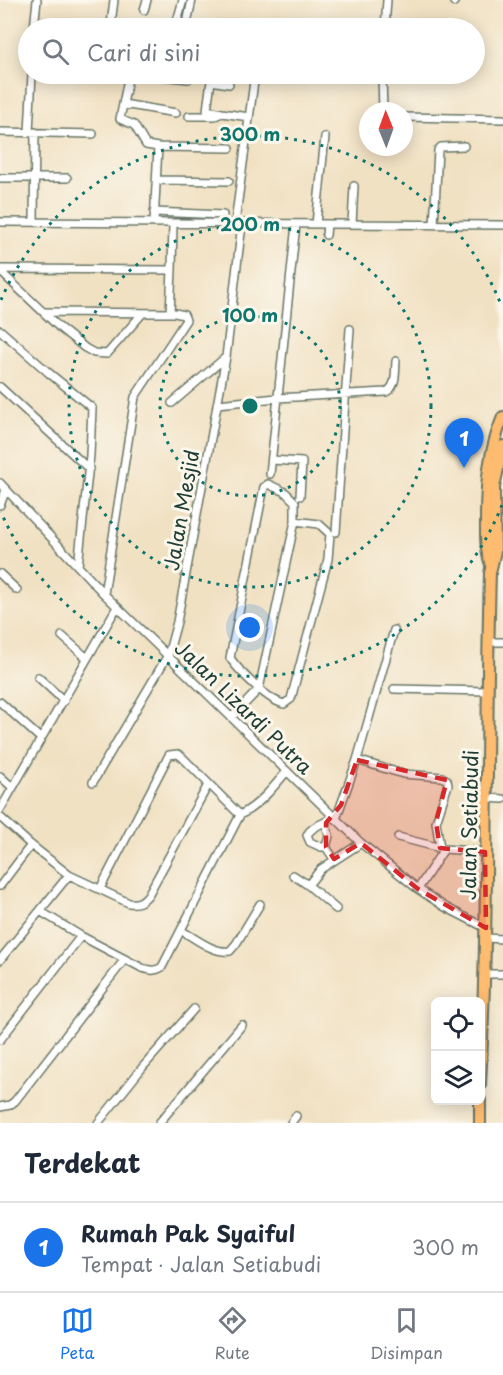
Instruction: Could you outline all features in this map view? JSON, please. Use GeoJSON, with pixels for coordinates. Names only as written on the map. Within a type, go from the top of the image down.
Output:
{"type":"FeatureCollection","features":[{"type":"Feature","properties":{"kind":"main road","name":"Jalan Setiabudi"},"geometry":{"type":"LineString","coordinates":[[491,565],[486,551],[486,483],[489,460],[503,417]]}},
{"type":"Feature","properties":{"kind":"main road","name":"Jalan Setiabudi"},"geometry":{"type":"LineString","coordinates":[[482,1051],[486,974],[485,852],[491,565],[495,551],[494,487],[503,446]]}},
{"type":"Feature","properties":{"kind":"main road"},"geometry":{"type":"LineString","coordinates":[[480,1105],[480,1123]]}},
{"type":"Feature","properties":{"kind":"street"},"geometry":{"type":"LineString","coordinates":[[35,18],[37,0]]}},
{"type":"Feature","properties":{"kind":"street"},"geometry":{"type":"LineString","coordinates":[[112,18],[114,0]]}},
{"type":"Feature","properties":{"kind":"street"},"geometry":{"type":"LineString","coordinates":[[144,10],[147,0]]}},
{"type":"Feature","properties":{"kind":"street"},"geometry":{"type":"LineString","coordinates":[[178,18],[183,0]]}},
{"type":"Feature","properties":{"kind":"street"},"geometry":{"type":"LineString","coordinates":[[188,18],[192,0]]}},
{"type":"Feature","properties":{"kind":"street"},"geometry":{"type":"LineString","coordinates":[[386,18],[387,0]]}},
{"type":"Feature","properties":{"kind":"street"},"geometry":{"type":"LineString","coordinates":[[32,84],[34,222]]}},
{"type":"Feature","properties":{"kind":"street"},"geometry":{"type":"LineString","coordinates":[[127,84],[120,119],[134,125],[146,145],[230,148]]}},
{"type":"Feature","properties":{"kind":"street"},"geometry":{"type":"LineString","coordinates":[[211,84],[207,110],[249,117]]}},
{"type":"Feature","properties":{"kind":"street","name":"Jalan Mesjid"},"geometry":{"type":"LineString","coordinates":[[93,782],[168,655],[177,622],[226,357],[254,84]]}},
{"type":"Feature","properties":{"kind":"street"},"geometry":{"type":"LineString","coordinates":[[382,84],[383,102]]}},
{"type":"Feature","properties":{"kind":"street"},"geometry":{"type":"LineString","coordinates":[[123,104],[176,113]]}},
{"type":"Feature","properties":{"kind":"street"},"geometry":{"type":"LineString","coordinates":[[189,116],[215,116],[222,113]]}},
{"type":"Feature","properties":{"kind":"street"},"geometry":{"type":"LineString","coordinates":[[413,117],[503,119]]}},
{"type":"Feature","properties":{"kind":"street"},"geometry":{"type":"LineString","coordinates":[[0,132],[93,134]]}},
{"type":"Feature","properties":{"kind":"street"},"geometry":{"type":"LineString","coordinates":[[315,224],[325,137]]}},
{"type":"Feature","properties":{"kind":"street"},"geometry":{"type":"LineString","coordinates":[[434,225],[438,150],[441,147],[464,146]]}},
{"type":"Feature","properties":{"kind":"street"},"geometry":{"type":"LineString","coordinates":[[154,223],[158,147]]}},
{"type":"Feature","properties":{"kind":"street"},"geometry":{"type":"LineString","coordinates":[[0,178],[67,178]]}},
{"type":"Feature","properties":{"kind":"street"},"geometry":{"type":"LineString","coordinates":[[158,180],[229,181]]}},
{"type":"Feature","properties":{"kind":"street"},"geometry":{"type":"LineString","coordinates":[[352,224],[354,186]]}},
{"type":"Feature","properties":{"kind":"street"},"geometry":{"type":"LineString","coordinates":[[154,212],[223,214]]}},
{"type":"Feature","properties":{"kind":"street"},"geometry":{"type":"LineString","coordinates":[[0,222],[503,225]]}},
{"type":"Feature","properties":{"kind":"street"},"geometry":{"type":"LineString","coordinates":[[170,313],[173,223]]}},
{"type":"Feature","properties":{"kind":"street"},"geometry":{"type":"LineString","coordinates":[[270,474],[296,224]]}},
{"type":"Feature","properties":{"kind":"street"},"geometry":{"type":"LineString","coordinates":[[326,235],[327,224]]}},
{"type":"Feature","properties":{"kind":"street"},"geometry":{"type":"LineString","coordinates":[[0,270],[172,270]]}},
{"type":"Feature","properties":{"kind":"street"},"geometry":{"type":"LineString","coordinates":[[0,270],[60,328],[85,348],[104,355],[111,351],[142,314]]}},
{"type":"Feature","properties":{"kind":"street"},"geometry":{"type":"LineString","coordinates":[[45,312],[170,313],[184,315],[186,323],[135,397],[104,594]]}},
{"type":"Feature","properties":{"kind":"street"},"geometry":{"type":"LineString","coordinates":[[336,532],[350,329]]}},
{"type":"Feature","properties":{"kind":"street"},"geometry":{"type":"LineString","coordinates":[[0,330],[49,374],[92,408],[78,566]]}},
{"type":"Feature","properties":{"kind":"street"},"geometry":{"type":"LineString","coordinates":[[172,403],[226,357]]}},
{"type":"Feature","properties":{"kind":"street"},"geometry":{"type":"LineString","coordinates":[[217,404],[389,391],[393,385],[396,361]]}},
{"type":"Feature","properties":{"kind":"street"},"geometry":{"type":"LineString","coordinates":[[0,387],[88,469]]}},
{"type":"Feature","properties":{"kind":"street"},"geometry":{"type":"LineString","coordinates":[[272,460],[302,462],[300,496]]}},
{"type":"Feature","properties":{"kind":"street","name":"Jalan Lizardi Putra"},"geometry":{"type":"LineString","coordinates":[[0,483],[117,607],[361,843],[418,889],[486,933]]}},
{"type":"Feature","properties":{"kind":"street"},"geometry":{"type":"LineString","coordinates":[[232,717],[259,689],[295,521],[295,502],[279,488],[268,484],[265,485],[230,658],[259,689],[280,704],[287,703],[291,699],[328,559],[330,534],[319,524],[295,521]]}},
{"type":"Feature","properties":{"kind":"street"},"geometry":{"type":"LineString","coordinates":[[0,505],[6,490]]}},
{"type":"Feature","properties":{"kind":"street"},"geometry":{"type":"LineString","coordinates":[[0,574],[17,590]]}},
{"type":"Feature","properties":{"kind":"street"},"geometry":{"type":"LineString","coordinates":[[0,810],[117,607]]}},
{"type":"Feature","properties":{"kind":"street"},"geometry":{"type":"LineString","coordinates":[[334,859],[326,847],[315,845],[307,837],[311,829],[334,817],[357,760],[394,630]]}},
{"type":"Feature","properties":{"kind":"street"},"geometry":{"type":"LineString","coordinates":[[62,636],[87,658]]}},
{"type":"Feature","properties":{"kind":"street"},"geometry":{"type":"LineString","coordinates":[[489,642],[503,642]]}},
{"type":"Feature","properties":{"kind":"street"},"geometry":{"type":"LineString","coordinates":[[38,677],[64,701]]}},
{"type":"Feature","properties":{"kind":"street"},"geometry":{"type":"LineString","coordinates":[[394,689],[488,691]]}},
{"type":"Feature","properties":{"kind":"street"},"geometry":{"type":"LineString","coordinates":[[0,702],[40,738]]}},
{"type":"Feature","properties":{"kind":"street"},"geometry":{"type":"LineString","coordinates":[[100,889],[169,755],[178,754],[240,815]]}},
{"type":"Feature","properties":{"kind":"street"},"geometry":{"type":"LineString","coordinates":[[357,760],[403,774],[442,777],[447,780],[448,785],[436,822],[442,848],[418,889]]}},
{"type":"Feature","properties":{"kind":"street"},"geometry":{"type":"LineString","coordinates":[[40,911],[125,959],[148,970],[158,970],[162,967],[182,931],[240,815],[267,795],[287,771]]}},
{"type":"Feature","properties":{"kind":"street"},"geometry":{"type":"LineString","coordinates":[[0,776],[12,787]]}},
{"type":"Feature","properties":{"kind":"street"},"geometry":{"type":"LineString","coordinates":[[0,817],[69,875],[135,904],[144,899],[208,785]]}},
{"type":"Feature","properties":{"kind":"street"},"geometry":{"type":"LineString","coordinates":[[487,798],[503,799]]}},
{"type":"Feature","properties":{"kind":"street"},"geometry":{"type":"LineString","coordinates":[[326,823],[329,836],[326,847]]}},
{"type":"Feature","properties":{"kind":"street"},"geometry":{"type":"LineString","coordinates":[[398,837],[442,848],[485,852]]}},
{"type":"Feature","properties":{"kind":"street"},"geometry":{"type":"LineString","coordinates":[[308,885],[321,869],[361,843]]}},
{"type":"Feature","properties":{"kind":"street"},"geometry":{"type":"LineString","coordinates":[[0,886],[31,845]]}},
{"type":"Feature","properties":{"kind":"street"},"geometry":{"type":"LineString","coordinates":[[0,960],[69,875]]}},
{"type":"Feature","properties":{"kind":"street"},"geometry":{"type":"LineString","coordinates":[[293,875],[336,909]]}},
{"type":"Feature","properties":{"kind":"street"},"geometry":{"type":"LineString","coordinates":[[182,931],[211,947],[223,952],[230,951],[260,904]]}},
{"type":"Feature","properties":{"kind":"street"},"geometry":{"type":"LineString","coordinates":[[486,933],[503,939]]}},
{"type":"Feature","properties":{"kind":"street"},"geometry":{"type":"LineString","coordinates":[[0,1040],[81,936]]}},
{"type":"Feature","properties":{"kind":"street"},"geometry":{"type":"LineString","coordinates":[[0,1107],[10,1105],[15,1101],[125,959]]}},
{"type":"Feature","properties":{"kind":"street"},"geometry":{"type":"LineString","coordinates":[[486,974],[503,974]]}},
{"type":"Feature","properties":{"kind":"street"},"geometry":{"type":"LineString","coordinates":[[98,1123],[194,1009]]}},
{"type":"Feature","properties":{"kind":"street"},"geometry":{"type":"LineString","coordinates":[[159,1123],[242,1025]]}},
{"type":"Feature","properties":{"kind":"street"},"geometry":{"type":"LineString","coordinates":[[291,1123],[296,1116]]}},
{"type":"Feature","properties":{"kind":"highlighted area"},"geometry":{"type":"Polygon","coordinates":[[[357,760],[447,780],[436,822],[440,848],[485,852],[486,928],[418,889],[361,843],[334,859],[326,847],[326,823],[341,805],[357,760]]]}},
{"type":"Feature","properties":{"kind":"place","name":"Rumah Pak Syaiful"},"geometry":{"type":"Point","coordinates":[464,468]}}]}
